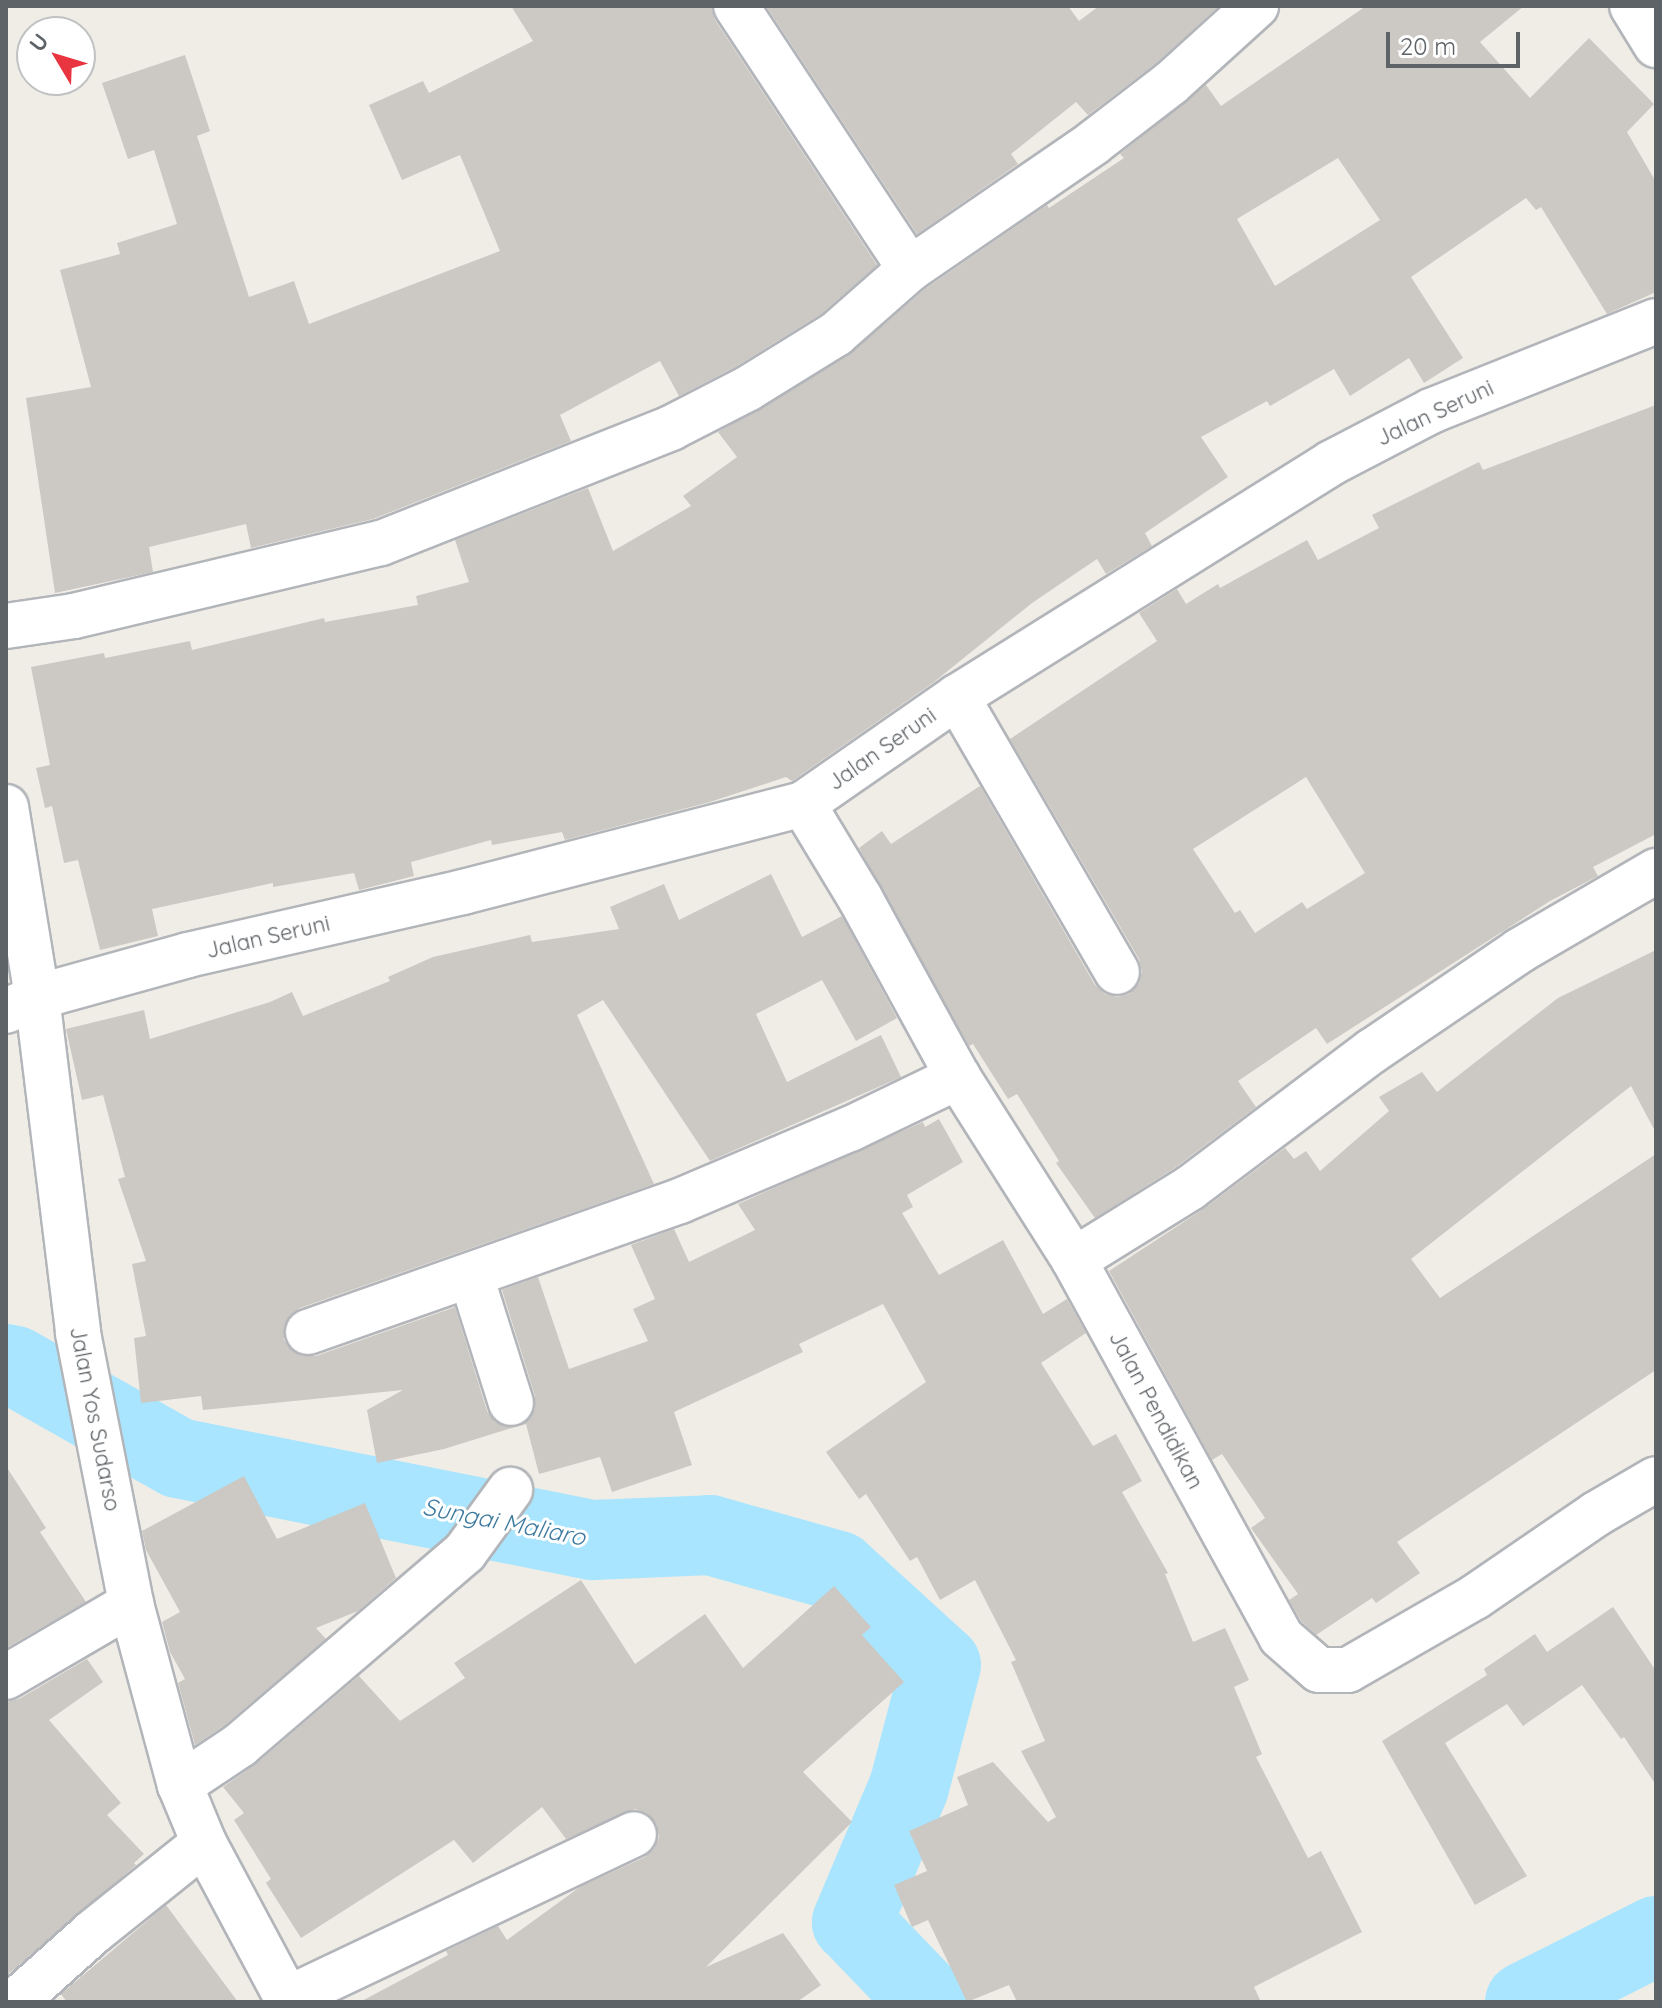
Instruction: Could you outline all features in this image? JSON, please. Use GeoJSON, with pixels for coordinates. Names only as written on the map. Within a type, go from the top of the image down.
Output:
{"type":"FeatureCollection","features":[{"type":"Feature","properties":{"kind":"street"},"geometry":{"type":"LineString","coordinates":[[736,6],[910,269]]}},
{"type":"Feature","properties":{"kind":"street"},"geometry":{"type":"LineString","coordinates":[[6,626],[88,613],[381,543],[671,428],[747,389],[836,334],[910,269],[1093,143],[1171,83],[1256,6]]}},
{"type":"Feature","properties":{"kind":"street"},"geometry":{"type":"LineString","coordinates":[[1632,6],[1656,45]]}},
{"type":"Feature","properties":{"kind":"street","name":"Jalan Seruni"},"geometry":{"type":"LineString","coordinates":[[21,1004],[188,955],[463,892],[803,804],[957,697],[1331,463],[1431,411],[1656,321]]}},
{"type":"Feature","properties":{"kind":"street"},"geometry":{"type":"LineString","coordinates":[[957,697],[1117,972]]}},
{"type":"Feature","properties":{"kind":"street","name":"Jalan Pendidikan"},"geometry":{"type":"LineString","coordinates":[[803,804],[860,898],[958,1077],[1074,1260],[1281,1637],[1319,1670],[1348,1670],[1475,1597],[1596,1514],[1656,1479]]}},
{"type":"Feature","properties":{"kind":"street","name":"Jalan Yos Sudarso"},"geometry":{"type":"LineString","coordinates":[[6,807],[21,1004],[78,1333],[131,1604],[180,1785],[204,1843],[288,2000]]}},
{"type":"Feature","properties":{"kind":"street"},"geometry":{"type":"LineString","coordinates":[[1074,1260],[1190,1188],[1372,1051],[1519,951],[1656,871]]}},
{"type":"Feature","properties":{"kind":"street"},"geometry":{"type":"LineString","coordinates":[[308,1332],[680,1201],[850,1129],[958,1077]]}},
{"type":"Feature","properties":{"kind":"street"},"geometry":{"type":"LineString","coordinates":[[471,1276],[511,1403]]}},
{"type":"Feature","properties":{"kind":"street"},"geometry":{"type":"LineString","coordinates":[[180,1785],[240,1745],[465,1552],[510,1490]]}},
{"type":"Feature","properties":{"kind":"street"},"geometry":{"type":"LineString","coordinates":[[6,1677],[131,1604]]}},
{"type":"Feature","properties":{"kind":"street"},"geometry":{"type":"LineString","coordinates":[[288,2000],[634,1834]]}},
{"type":"Feature","properties":{"kind":"street"},"geometry":{"type":"LineString","coordinates":[[15,2002],[93,1932],[204,1843]]}},
{"type":"Feature","properties":{"kind":"building"},"geometry":{"type":"Polygon","coordinates":[[[511,6],[711,6],[715,20],[877,265],[821,314],[735,367],[679,396],[660,361],[560,415],[571,441],[373,519],[251,548],[246,524],[149,547],[153,572],[55,593],[26,398],[91,387],[60,270],[120,254],[117,243],[177,224],[154,150],[128,159],[102,83],[185,55],[210,131],[197,136],[249,297],[294,281],[309,324],[500,251],[460,155],[402,180],[369,105],[423,81],[429,93],[533,41],[511,6]]]}},
{"type":"Feature","properties":{"kind":"building"},"geometry":{"type":"Polygon","coordinates":[[[766,6],[1068,6],[1079,21],[1099,6],[1219,6],[1155,64],[1088,115],[1076,102],[1011,154],[1018,164],[917,234],[766,6]]]}},
{"type":"Feature","properties":{"kind":"building"},"geometry":{"type":"Polygon","coordinates":[[[1366,6],[1524,6],[1480,42],[1530,98],[1589,38],[1654,104],[1627,132],[1656,182],[1656,292],[1607,314],[1541,207],[1536,210],[1526,198],[1411,277],[1463,358],[1424,383],[1409,358],[1350,396],[1334,369],[1270,406],[1267,401],[1201,437],[1228,477],[1145,533],[1152,546],[1106,574],[1097,559],[1032,603],[934,682],[792,781],[786,777],[710,802],[565,840],[562,832],[492,845],[491,840],[411,862],[414,876],[359,890],[354,873],[273,887],[273,883],[152,909],[158,936],[100,950],[78,860],[64,863],[52,806],[45,808],[36,768],[50,765],[31,667],[104,653],[105,658],[190,641],[192,650],[324,618],[325,622],[418,605],[416,596],[469,582],[455,540],[588,488],[613,551],[691,506],[683,496],[737,457],[718,432],[849,355],[925,289],[1047,205],[1049,208],[1124,158],[1120,154],[1206,85],[1221,106],[1366,6]],[[1338,158],[1237,219],[1275,286],[1380,220],[1338,158]]]}},
{"type":"Feature","properties":{"kind":"building"},"geometry":{"type":"Polygon","coordinates":[[[1656,405],[1656,834],[1593,867],[1598,876],[1550,901],[1327,1044],[1316,1028],[1238,1081],[1256,1107],[1176,1167],[1095,1218],[1056,1163],[1059,1161],[1017,1094],[1008,1099],[973,1044],[969,1046],[859,848],[882,831],[891,844],[980,786],[1095,985],[1105,994],[1118,997],[1129,994],[1139,984],[1142,971],[1139,959],[1010,739],[1157,641],[1139,613],[1177,589],[1186,604],[1218,584],[1220,588],[1307,540],[1318,560],[1379,528],[1372,515],[1479,462],[1483,470],[1656,405]],[[1306,777],[1193,849],[1235,913],[1240,910],[1255,933],[1302,902],[1307,909],[1365,873],[1306,777]]]}},
{"type":"Feature","properties":{"kind":"building"},"geometry":{"type":"Polygon","coordinates":[[[771,874],[802,937],[842,916],[897,1018],[856,1041],[822,980],[756,1014],[787,1082],[881,1035],[901,1077],[710,1161],[603,1000],[577,1015],[654,1184],[300,1308],[290,1315],[284,1327],[284,1340],[291,1350],[303,1356],[316,1356],[455,1307],[487,1411],[495,1422],[515,1427],[444,1449],[377,1463],[367,1410],[403,1390],[203,1410],[201,1396],[141,1403],[134,1338],[146,1336],[132,1264],[146,1261],[118,1179],[125,1177],[103,1095],[82,1100],[66,1029],[144,1010],[150,1039],[270,1002],[292,992],[303,1016],[390,981],[388,977],[433,957],[530,935],[532,942],[619,929],[610,907],[664,884],[679,920],[771,874]]]}},
{"type":"Feature","properties":{"kind":"building"},"geometry":{"type":"Polygon","coordinates":[[[1656,950],[1656,1133],[1631,1086],[1411,1259],[1440,1298],[1656,1154],[1656,1370],[1397,1542],[1420,1573],[1376,1603],[1372,1598],[1316,1635],[1301,1621],[1289,1600],[1298,1594],[1251,1528],[1265,1518],[1222,1454],[1212,1460],[1109,1271],[1205,1208],[1285,1148],[1294,1159],[1306,1151],[1320,1171],[1389,1111],[1379,1097],[1422,1072],[1437,1092],[1558,998],[1656,950]]]}},
{"type":"Feature","properties":{"kind":"building"},"geometry":{"type":"Polygon","coordinates":[[[939,1119],[963,1162],[907,1195],[913,1207],[902,1213],[939,1275],[1003,1240],[1043,1314],[1067,1299],[1086,1333],[1041,1363],[1093,1446],[1116,1434],[1142,1481],[1122,1492],[1168,1573],[1165,1574],[1193,1642],[1225,1628],[1249,1680],[1234,1687],[1262,1754],[1256,1757],[1308,1858],[1321,1851],[1362,1932],[1254,1987],[1261,2002],[1017,2002],[1009,1985],[967,2002],[928,1920],[912,1927],[894,1885],[927,1871],[909,1831],[968,1805],[957,1777],[993,1762],[1048,1822],[1056,1817],[1021,1751],[1045,1741],[1011,1662],[1016,1660],[975,1580],[940,1600],[917,1557],[910,1561],[866,1494],[859,1499],[826,1452],[926,1382],[883,1304],[799,1344],[803,1352],[674,1412],[692,1465],[612,1492],[600,1457],[539,1474],[526,1424],[521,1425],[535,1409],[535,1396],[502,1290],[538,1277],[569,1369],[648,1341],[633,1309],[655,1299],[631,1245],[674,1229],[689,1262],[755,1230],[738,1204],[923,1122],[925,1127],[939,1119]]]}},
{"type":"Feature","properties":{"kind":"building"},"geometry":{"type":"Polygon","coordinates":[[[6,1466],[46,1528],[40,1532],[86,1602],[6,1648],[6,1466]]]}},
{"type":"Feature","properties":{"kind":"building"},"geometry":{"type":"Polygon","coordinates":[[[244,1476],[277,1539],[365,1503],[396,1578],[358,1611],[316,1628],[326,1639],[225,1725],[195,1745],[178,1683],[185,1679],[170,1652],[162,1622],[180,1612],[146,1550],[142,1531],[244,1476]]]}},
{"type":"Feature","properties":{"kind":"building"},"geometry":{"type":"Polygon","coordinates":[[[581,1580],[635,1664],[705,1614],[743,1668],[834,1586],[871,1627],[862,1635],[904,1682],[803,1772],[852,1822],[706,1967],[783,1933],[821,1985],[797,2002],[360,2002],[448,1955],[446,1951],[498,1926],[507,1940],[580,1887],[645,1857],[654,1849],[659,1837],[656,1823],[647,1813],[635,1809],[566,1839],[542,1807],[473,1863],[454,1840],[301,1938],[266,1883],[271,1879],[234,1820],[244,1813],[223,1787],[256,1764],[359,1676],[400,1721],[465,1678],[454,1663],[581,1580]]]}},
{"type":"Feature","properties":{"kind":"building"},"geometry":{"type":"Polygon","coordinates":[[[1613,1607],[1656,1671],[1656,1785],[1624,1737],[1621,1739],[1582,1685],[1523,1726],[1507,1704],[1445,1743],[1527,1876],[1475,1905],[1382,1741],[1487,1675],[1484,1669],[1535,1634],[1547,1652],[1613,1607]]]}},
{"type":"Feature","properties":{"kind":"building"},"geometry":{"type":"Polygon","coordinates":[[[87,1659],[103,1682],[49,1720],[121,1803],[107,1815],[144,1854],[134,1863],[136,1865],[6,1976],[6,1702],[19,1699],[87,1659]]]}},
{"type":"Feature","properties":{"kind":"building"},"geometry":{"type":"Polygon","coordinates":[[[166,1905],[238,2002],[67,2002],[61,1994],[166,1905]]]}},
{"type":"Feature","properties":{"kind":"waterway","name":"Sungai Maliaro"},"geometry":{"type":"LineString","coordinates":[[6,1364],[15,1366],[178,1458],[593,1540],[710,1535],[838,1571],[941,1665],[909,1787],[852,1922],[929,2002]]}},
{"type":"Feature","properties":{"kind":"waterway","name":"Sungai Maliaro"},"geometry":{"type":"LineString","coordinates":[[1525,2002],[1656,1936]]}}]}
